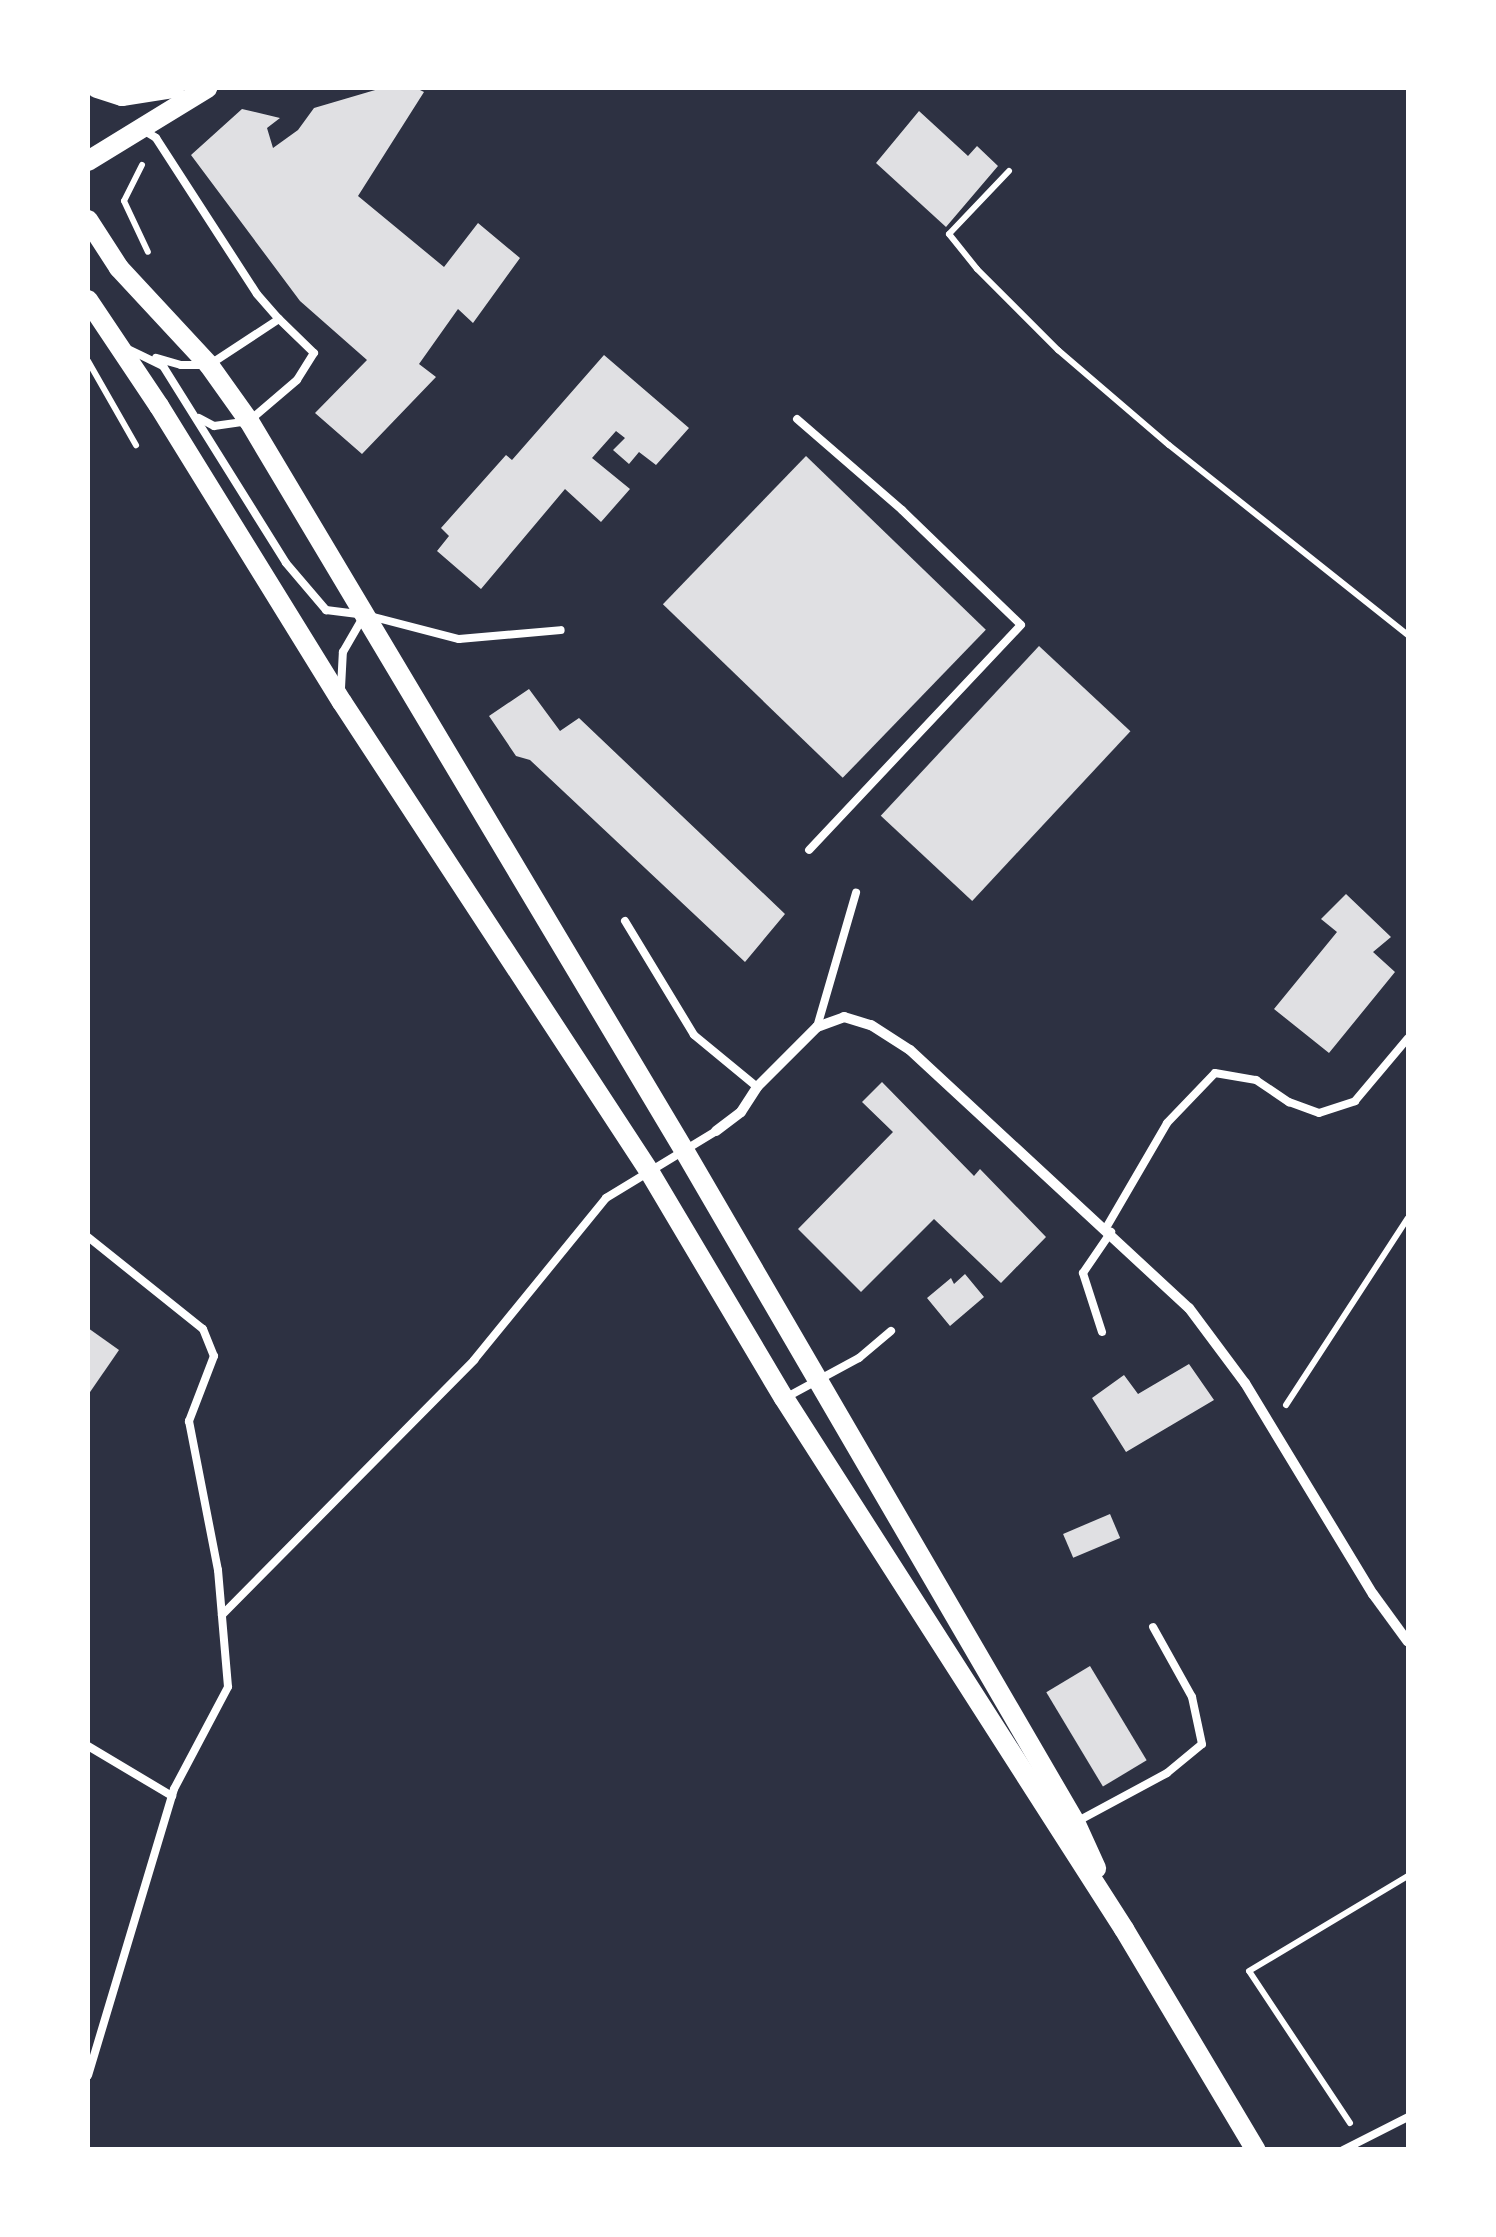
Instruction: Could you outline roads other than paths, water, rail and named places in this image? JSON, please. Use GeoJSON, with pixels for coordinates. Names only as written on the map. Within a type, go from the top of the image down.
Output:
{"type":"FeatureCollection","features":[{"type":"Feature","properties":{"kind":"main road"},"geometry":{"type":"LineString","coordinates":[[97,88],[122,96],[174,88]]}},
{"type":"Feature","properties":{"kind":"main road"},"geometry":{"type":"LineString","coordinates":[[88,160],[207,88]]}},
{"type":"Feature","properties":{"kind":"main road"},"geometry":{"type":"LineString","coordinates":[[88,220],[119,268],[209,365],[249,421],[684,1150],[1124,1929],[1256,2150]]}},
{"type":"Feature","properties":{"kind":"main road"},"geometry":{"type":"LineString","coordinates":[[88,300],[159,406],[342,702],[649,1171],[784,1398],[1067,1826]]}},
{"type":"Feature","properties":{"kind":"street"},"geometry":{"type":"LineString","coordinates":[[716,1131],[741,1112],[757,1087],[817,1027],[844,1017],[871,1025],[910,1050],[1189,1308],[1245,1382],[1372,1594],[1408,1642]]}},
{"type":"Feature","properties":{"kind":"lane"},"geometry":{"type":"LineString","coordinates":[[141,129],[156,138],[257,294],[314,353],[297,380],[249,421],[214,426],[198,418]]}},
{"type":"Feature","properties":{"kind":"lane"},"geometry":{"type":"LineString","coordinates":[[117,346],[181,365],[209,365],[279,319]]}},
{"type":"Feature","properties":{"kind":"lane"},"geometry":{"type":"LineString","coordinates":[[145,355],[163,366],[303,587],[326,610],[366,615],[460,639],[561,630]]}},
{"type":"Feature","properties":{"kind":"lane"},"geometry":{"type":"LineString","coordinates":[[797,419],[902,510],[1021,625],[810,850]]}},
{"type":"Feature","properties":{"kind":"lane"},"geometry":{"type":"LineString","coordinates":[[342,702],[343,652],[366,615]]}},
{"type":"Feature","properties":{"kind":"lane"},"geometry":{"type":"LineString","coordinates":[[817,1027],[856,893]]}},
{"type":"Feature","properties":{"kind":"lane"},"geometry":{"type":"LineString","coordinates":[[625,921],[694,1035],[757,1087]]}},
{"type":"Feature","properties":{"kind":"lane"},"geometry":{"type":"LineString","coordinates":[[1102,1332],[1083,1273],[1168,1123],[1215,1074],[1256,1080],[1290,1102],[1319,1113],[1355,1101],[1408,1038]]}},
{"type":"Feature","properties":{"kind":"lane"},"geometry":{"type":"LineString","coordinates":[[222,1615],[474,1360],[606,1198],[716,1131]]}},
{"type":"Feature","properties":{"kind":"lane"},"geometry":{"type":"LineString","coordinates":[[88,1237],[203,1329],[214,1356],[189,1420],[218,1570],[228,1687],[172,1796],[88,2075]]}},
{"type":"Feature","properties":{"kind":"lane"},"geometry":{"type":"LineString","coordinates":[[784,1398],[859,1358],[891,1331]]}},
{"type":"Feature","properties":{"kind":"lane"},"geometry":{"type":"LineString","coordinates":[[1067,1826],[1167,1773],[1202,1744],[1192,1697],[1153,1627]]}},
{"type":"Feature","properties":{"kind":"lane"},"geometry":{"type":"LineString","coordinates":[[88,1746],[172,1796]]}},
{"type":"Feature","properties":{"kind":"lane"},"geometry":{"type":"LineString","coordinates":[[1343,2150],[1360,2138],[1408,2117]]}}]}
